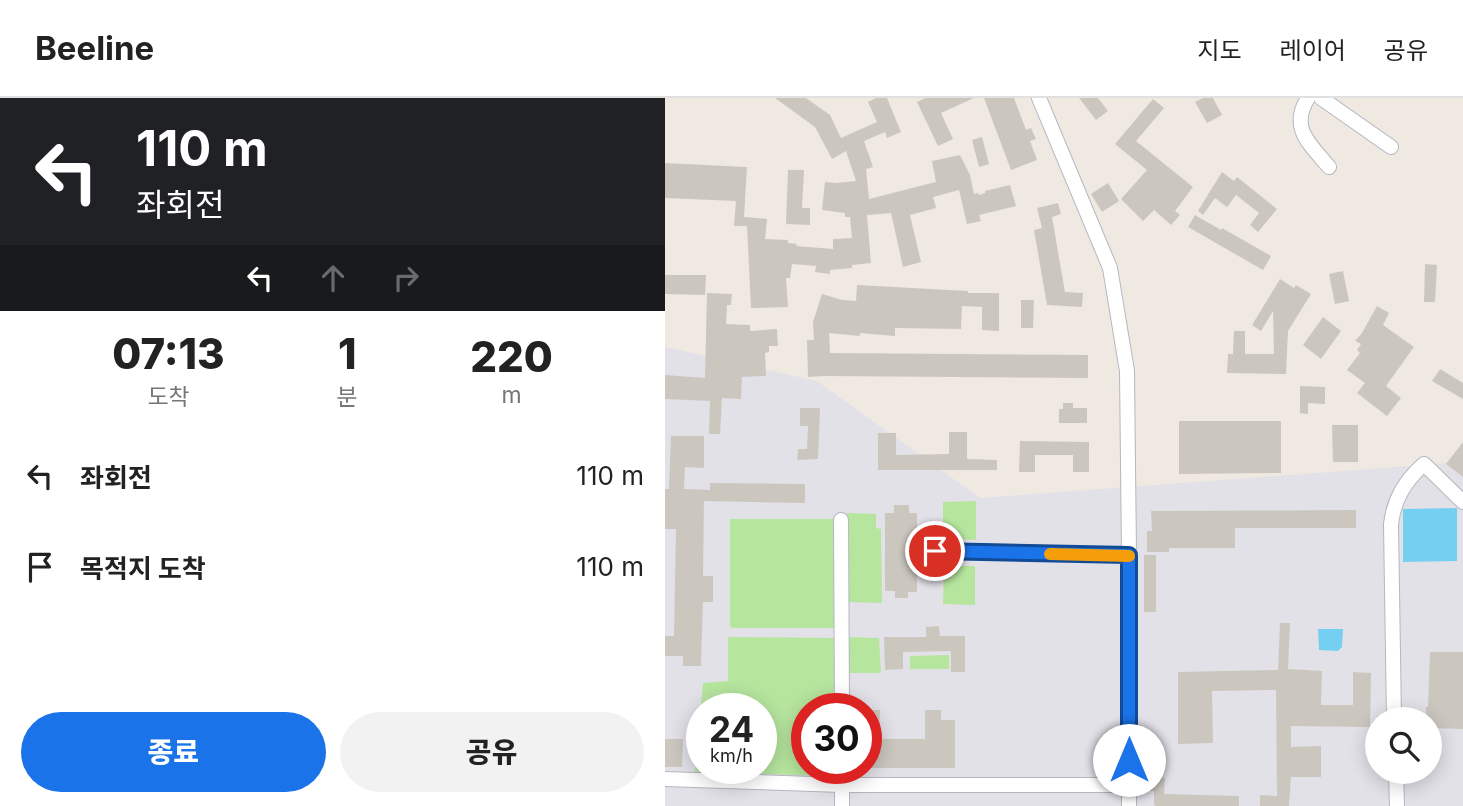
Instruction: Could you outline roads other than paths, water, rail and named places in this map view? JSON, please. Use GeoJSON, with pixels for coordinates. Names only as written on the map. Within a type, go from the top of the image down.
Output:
{"type":"FeatureCollection","features":[{"type":"Feature","properties":{"kind":"street"},"geometry":{"type":"LineString","coordinates":[[1039,98],[1110,268],[1127,371],[1129,806]]}},
{"type":"Feature","properties":{"kind":"street"},"geometry":{"type":"LineString","coordinates":[[1308,98],[1302,107],[1299,121],[1302,134],[1329,167]]}},
{"type":"Feature","properties":{"kind":"street"},"geometry":{"type":"LineString","coordinates":[[1321,98],[1391,147]]}},
{"type":"Feature","properties":{"kind":"street"},"geometry":{"type":"LineString","coordinates":[[1394,707],[1393,508],[1414,473],[1424,464],[1463,502]]}},
{"type":"Feature","properties":{"kind":"street"},"geometry":{"type":"LineString","coordinates":[[841,520],[842,693]]}},
{"type":"Feature","properties":{"kind":"street"},"geometry":{"type":"LineString","coordinates":[[935,551],[1129,555]]}},
{"type":"Feature","properties":{"kind":"street"},"geometry":{"type":"LineString","coordinates":[[665,779],[842,785],[1129,785]]}},
{"type":"Feature","properties":{"kind":"street"},"geometry":{"type":"LineString","coordinates":[[1396,784],[1397,806]]}},
{"type":"Feature","properties":{"kind":"street"},"geometry":{"type":"LineString","coordinates":[[842,785],[842,806]]}},
{"type":"Feature","properties":{"kind":"water"},"geometry":{"type":"Polygon","coordinates":[[[1457,508],[1457,561],[1403,562],[1403,509],[1457,508]]]}},
{"type":"Feature","properties":{"kind":"water"},"geometry":{"type":"Polygon","coordinates":[[[1318,629],[1343,629],[1342,647],[1338,651],[1319,650],[1318,629]]]}}]}
